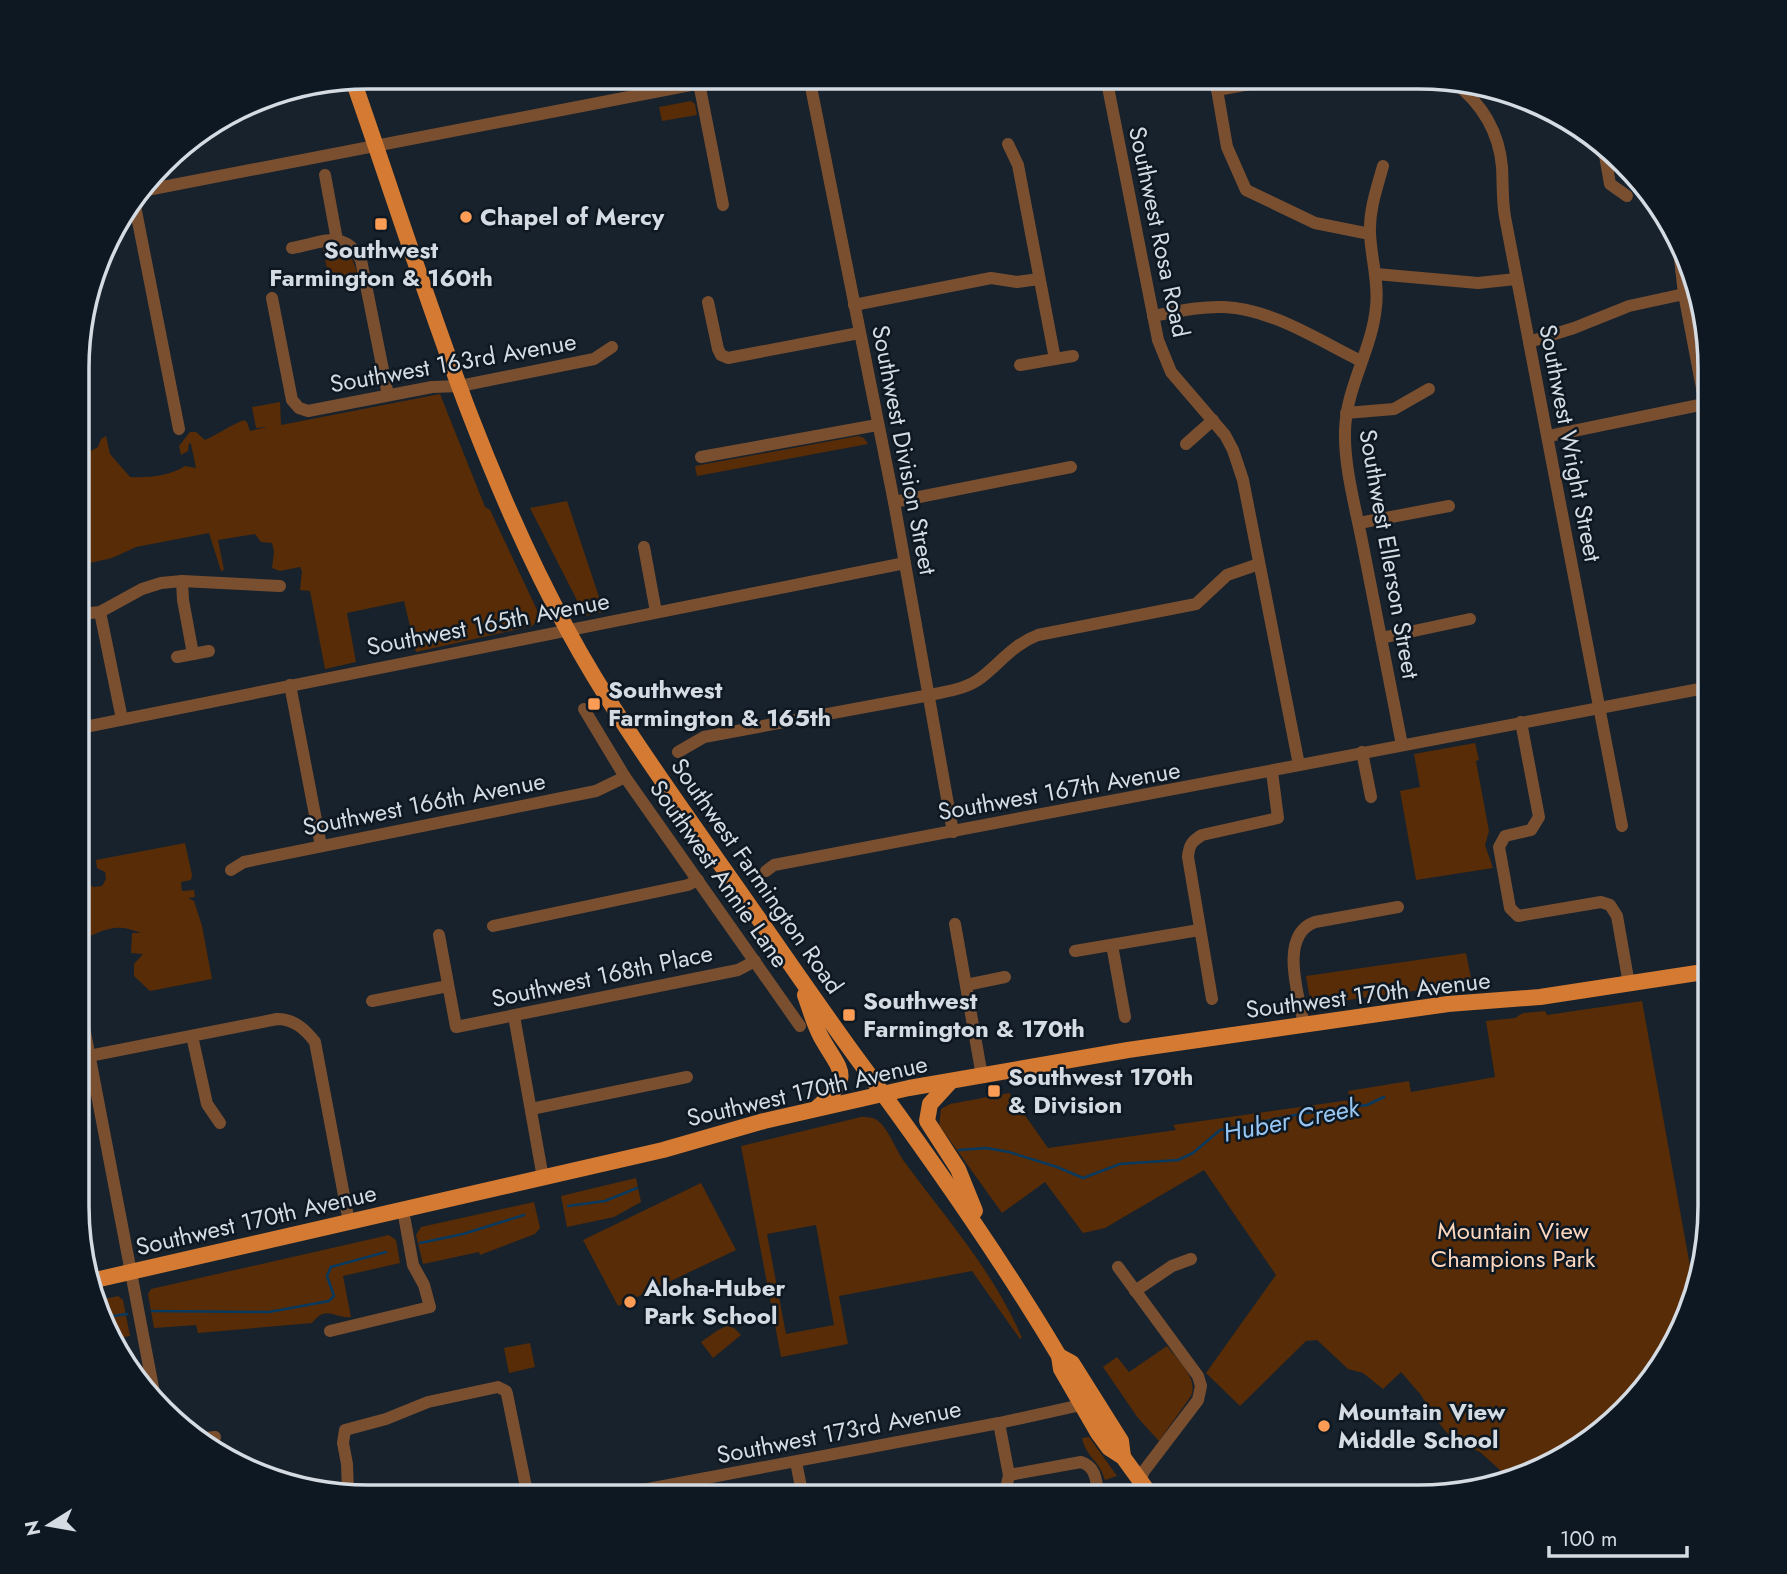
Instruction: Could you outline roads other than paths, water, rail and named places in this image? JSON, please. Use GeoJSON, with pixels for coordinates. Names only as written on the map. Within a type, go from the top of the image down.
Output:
{"type":"FeatureCollection","features":[{"type":"Feature","properties":{"kind":"main road","name":"Southwest Farmington Road"},"geometry":{"type":"LineString","coordinates":[[357,90],[460,386],[503,497],[567,630],[642,752],[987,1240],[1059,1356],[1061,1369],[1081,1405],[1109,1448],[1122,1457]]}},
{"type":"Feature","properties":{"kind":"main road"},"geometry":{"type":"LineString","coordinates":[[797,973],[821,1036],[840,1067],[840,1078],[835,1090],[817,1108]]}},
{"type":"Feature","properties":{"kind":"main road","name":"Southwest 170th Avenue"},"geometry":{"type":"LineString","coordinates":[[99,1279],[663,1150],[734,1129],[884,1092],[1092,1055],[1448,1004],[1540,997],[1698,973]]}},
{"type":"Feature","properties":{"kind":"main road"},"geometry":{"type":"LineString","coordinates":[[951,1081],[930,1104],[928,1121],[958,1169],[987,1240]]}},
{"type":"Feature","properties":{"kind":"main road","name":"Southwest Farmington Road"},"geometry":{"type":"LineString","coordinates":[[1059,1356],[1072,1363],[1121,1441],[1122,1457],[1136,1485]]}},
{"type":"Feature","properties":{"kind":"street"},"geometry":{"type":"LineString","coordinates":[[155,188],[668,89]]}},
{"type":"Feature","properties":{"kind":"street"},"geometry":{"type":"LineString","coordinates":[[700,89],[723,205]]}},
{"type":"Feature","properties":{"kind":"street","name":"Southwest Division Street"},"geometry":{"type":"LineString","coordinates":[[811,89],[894,502],[953,832]]}},
{"type":"Feature","properties":{"kind":"street","name":"Southwest Rosa Road"},"geometry":{"type":"LineString","coordinates":[[1108,89],[1158,340],[1171,372],[1213,420],[1238,462],[1299,765]]}},
{"type":"Feature","properties":{"kind":"street"},"geometry":{"type":"LineString","coordinates":[[1217,89],[1227,148],[1246,190],[1315,223],[1370,233]]}},
{"type":"Feature","properties":{"kind":"street","name":"Southwest Wright Street"},"geometry":{"type":"LineString","coordinates":[[1466,94],[1484,112],[1497,141],[1502,168],[1503,205],[1516,279],[1549,436],[1622,826]]}},
{"type":"Feature","properties":{"kind":"street"},"geometry":{"type":"LineString","coordinates":[[1008,144],[1018,165],[1055,359]]}},
{"type":"Feature","properties":{"kind":"street"},"geometry":{"type":"LineString","coordinates":[[1606,162],[1610,184],[1627,196]]}},
{"type":"Feature","properties":{"kind":"street","name":"Southwest Ellerson Street"},"geometry":{"type":"LineString","coordinates":[[1383,166],[1373,200],[1370,233],[1376,274],[1376,308],[1346,413],[1346,454],[1402,745]]}},
{"type":"Feature","properties":{"kind":"street"},"geometry":{"type":"LineString","coordinates":[[325,175],[337,240]]}},
{"type":"Feature","properties":{"kind":"street"},"geometry":{"type":"LineString","coordinates":[[136,213],[179,429]]}},
{"type":"Feature","properties":{"kind":"street"},"geometry":{"type":"LineString","coordinates":[[292,248],[337,240],[352,245],[361,260],[388,395]]}},
{"type":"Feature","properties":{"kind":"street"},"geometry":{"type":"LineString","coordinates":[[1376,274],[1478,283],[1516,279]]}},
{"type":"Feature","properties":{"kind":"street"},"geometry":{"type":"LineString","coordinates":[[1682,276],[1684,294],[1693,317]]}},
{"type":"Feature","properties":{"kind":"street"},"geometry":{"type":"LineString","coordinates":[[854,305],[991,278],[1017,282],[1039,279]]}},
{"type":"Feature","properties":{"kind":"street"},"geometry":{"type":"LineString","coordinates":[[1529,342],[1629,306],[1684,294]]}},
{"type":"Feature","properties":{"kind":"street","name":"Southwest 163rd Avenue"},"geometry":{"type":"LineString","coordinates":[[272,298],[292,396],[299,408],[312,411],[432,387],[460,386],[594,359],[612,347]]}},
{"type":"Feature","properties":{"kind":"street"},"geometry":{"type":"LineString","coordinates":[[708,302],[718,349],[724,356],[732,357],[859,333]]}},
{"type":"Feature","properties":{"kind":"street"},"geometry":{"type":"LineString","coordinates":[[1153,316],[1214,307],[1256,312],[1361,361]]}},
{"type":"Feature","properties":{"kind":"street"},"geometry":{"type":"LineString","coordinates":[[1020,365],[1073,356]]}},
{"type":"Feature","properties":{"kind":"street"},"geometry":{"type":"LineString","coordinates":[[1346,413],[1394,409],[1429,389]]}},
{"type":"Feature","properties":{"kind":"street"},"geometry":{"type":"LineString","coordinates":[[1549,436],[1698,406]]}},
{"type":"Feature","properties":{"kind":"street"},"geometry":{"type":"LineString","coordinates":[[1186,444],[1213,420]]}},
{"type":"Feature","properties":{"kind":"street"},"geometry":{"type":"LineString","coordinates":[[701,457],[877,425]]}},
{"type":"Feature","properties":{"kind":"street"},"geometry":{"type":"LineString","coordinates":[[894,502],[1071,467]]}},
{"type":"Feature","properties":{"kind":"street"},"geometry":{"type":"LineString","coordinates":[[1359,523],[1449,506]]}},
{"type":"Feature","properties":{"kind":"street"},"geometry":{"type":"LineString","coordinates":[[644,547],[656,612]]}},
{"type":"Feature","properties":{"kind":"street","name":"Southwest 165th Avenue"},"geometry":{"type":"LineString","coordinates":[[89,726],[905,563]]}},
{"type":"Feature","properties":{"kind":"street"},"geometry":{"type":"LineString","coordinates":[[678,752],[704,737],[965,687],[981,678],[1013,648],[1026,640],[1038,635],[1191,606],[1205,597],[1227,575],[1259,564]]}},
{"type":"Feature","properties":{"kind":"street"},"geometry":{"type":"LineString","coordinates":[[183,582],[183,600],[193,654]]}},
{"type":"Feature","properties":{"kind":"street"},"geometry":{"type":"LineString","coordinates":[[89,613],[100,612],[142,589],[161,583],[279,586]]}},
{"type":"Feature","properties":{"kind":"street"},"geometry":{"type":"LineString","coordinates":[[100,612],[122,719]]}},
{"type":"Feature","properties":{"kind":"street"},"geometry":{"type":"LineString","coordinates":[[1381,638],[1470,619]]}},
{"type":"Feature","properties":{"kind":"street"},"geometry":{"type":"LineString","coordinates":[[177,657],[209,651]]}},
{"type":"Feature","properties":{"kind":"street"},"geometry":{"type":"LineString","coordinates":[[290,685],[320,846]]}},
{"type":"Feature","properties":{"kind":"street","name":"Southwest 167th Avenue"},"geometry":{"type":"LineString","coordinates":[[765,871],[774,865],[1698,689]]}},
{"type":"Feature","properties":{"kind":"street","name":"Southwest Annie Lane"},"geometry":{"type":"LineString","coordinates":[[584,709],[625,777],[800,1026]]}},
{"type":"Feature","properties":{"kind":"street"},"geometry":{"type":"LineString","coordinates":[[1521,722],[1538,811],[1538,825],[1531,830],[1511,834],[1499,840],[1511,913],[1522,916],[1606,902],[1617,916],[1629,984]]}},
{"type":"Feature","properties":{"kind":"street"},"geometry":{"type":"LineString","coordinates":[[1362,752],[1371,797]]}},
{"type":"Feature","properties":{"kind":"street"},"geometry":{"type":"LineString","coordinates":[[1212,999],[1188,857],[1189,848],[1192,842],[1202,835],[1278,818],[1272,772]]}},
{"type":"Feature","properties":{"kind":"street","name":"Southwest 166th Avenue"},"geometry":{"type":"LineString","coordinates":[[231,870],[244,862],[596,790],[625,777]]}},
{"type":"Feature","properties":{"kind":"street"},"geometry":{"type":"LineString","coordinates":[[493,926],[688,885],[698,880]]}},
{"type":"Feature","properties":{"kind":"street"},"geometry":{"type":"LineString","coordinates":[[1304,1025],[1293,960],[1297,935],[1303,928],[1315,922],[1398,907]]}},
{"type":"Feature","properties":{"kind":"street"},"geometry":{"type":"LineString","coordinates":[[955,923],[982,1076]]}},
{"type":"Feature","properties":{"kind":"street"},"geometry":{"type":"LineString","coordinates":[[1075,951],[1199,929]]}},
{"type":"Feature","properties":{"kind":"street"},"geometry":{"type":"LineString","coordinates":[[372,1001],[448,986],[439,935]]}},
{"type":"Feature","properties":{"kind":"street"},"geometry":{"type":"LineString","coordinates":[[1112,945],[1125,1017]]}},
{"type":"Feature","properties":{"kind":"street","name":"Southwest 168th Place"},"geometry":{"type":"LineString","coordinates":[[448,986],[457,1027],[738,970],[755,961]]}},
{"type":"Feature","properties":{"kind":"street"},"geometry":{"type":"LineString","coordinates":[[967,985],[1005,977]]}},
{"type":"Feature","properties":{"kind":"street"},"geometry":{"type":"LineString","coordinates":[[514,1016],[544,1178]]}},
{"type":"Feature","properties":{"kind":"street"},"geometry":{"type":"LineString","coordinates":[[152,1382],[89,1056],[277,1019],[295,1023],[315,1042],[349,1222]]}},
{"type":"Feature","properties":{"kind":"street"},"geometry":{"type":"LineString","coordinates":[[192,1036],[207,1104],[220,1123]]}},
{"type":"Feature","properties":{"kind":"street"},"geometry":{"type":"LineString","coordinates":[[531,1109],[687,1077]]}},
{"type":"Feature","properties":{"kind":"street"},"geometry":{"type":"LineString","coordinates":[[330,1331],[430,1307],[426,1290],[413,1265],[402,1210]]}},
{"type":"Feature","properties":{"kind":"street"},"geometry":{"type":"LineString","coordinates":[[1135,1291],[1172,1266],[1191,1259]]}},
{"type":"Feature","properties":{"kind":"street"},"geometry":{"type":"LineString","coordinates":[[1118,1267],[1198,1376],[1201,1386],[1198,1400],[1148,1465],[1140,1485]]}},
{"type":"Feature","properties":{"kind":"street"},"geometry":{"type":"LineString","coordinates":[[348,1484],[343,1443],[345,1430],[386,1419],[428,1402],[502,1388],[508,1394],[526,1485]]}},
{"type":"Feature","properties":{"kind":"street","name":"Southwest 173rd Avenue"},"geometry":{"type":"LineString","coordinates":[[670,1485],[1081,1405]]}},
{"type":"Feature","properties":{"kind":"street"},"geometry":{"type":"LineString","coordinates":[[999,1423],[1009,1475],[1007,1485]]}},
{"type":"Feature","properties":{"kind":"street"},"geometry":{"type":"LineString","coordinates":[[796,1462],[801,1485]]}},
{"type":"Feature","properties":{"kind":"street"},"geometry":{"type":"LineString","coordinates":[[1009,1475],[1081,1462],[1091,1467],[1096,1485]]}},
{"type":"Feature","properties":{"kind":"waterway","name":"Huber Creek"},"geometry":{"type":"LineString","coordinates":[[959,1150],[986,1148],[1009,1152],[1083,1178],[1120,1164],[1178,1160],[1193,1153],[1220,1130],[1306,1113],[1367,1105],[1384,1097]]}},
{"type":"Feature","properties":{"kind":"waterway","name":"Huber Creek"},"geometry":{"type":"LineString","coordinates":[[568,1206],[605,1201],[637,1188]]}},
{"type":"Feature","properties":{"kind":"waterway","name":"Huber Creek"},"geometry":{"type":"LineString","coordinates":[[420,1243],[463,1234],[524,1215]]}},
{"type":"Feature","properties":{"kind":"waterway","name":"Huber Creek"},"geometry":{"type":"LineString","coordinates":[[152,1311],[269,1312],[329,1301],[334,1296],[327,1276],[331,1267],[386,1252]]}},
{"type":"Feature","properties":{"kind":"waterway","name":"Huber Creek"},"geometry":{"type":"LineString","coordinates":[[112,1316],[127,1314]]}},
{"type":"Feature","properties":{"kind":"place","name":"Chapel of Mercy"},"geometry":{"type":"Point","coordinates":[466,217]}},
{"type":"Feature","properties":{"kind":"place","name":"Southwest Farmington & 160th"},"geometry":{"type":"Point","coordinates":[381,224]}},
{"type":"Feature","properties":{"kind":"place","name":"Southwest Farmington & 165th"},"geometry":{"type":"Point","coordinates":[594,704]}},
{"type":"Feature","properties":{"kind":"place","name":"Southwest Farmington & 170th"},"geometry":{"type":"Point","coordinates":[849,1015]}},
{"type":"Feature","properties":{"kind":"place","name":"Southwest 170th & Division"},"geometry":{"type":"Point","coordinates":[994,1091]}},
{"type":"Feature","properties":{"kind":"place","name":"Aloha-Huber Park School"},"geometry":{"type":"Point","coordinates":[630,1302]}},
{"type":"Feature","properties":{"kind":"place","name":"Mountain View Middle School"},"geometry":{"type":"Point","coordinates":[1324,1426]}},
{"type":"Feature","properties":{"kind":"park label","name":"Mountain View Champions Park"},"geometry":{"type":"Point","coordinates":[1513,1245]}}]}
